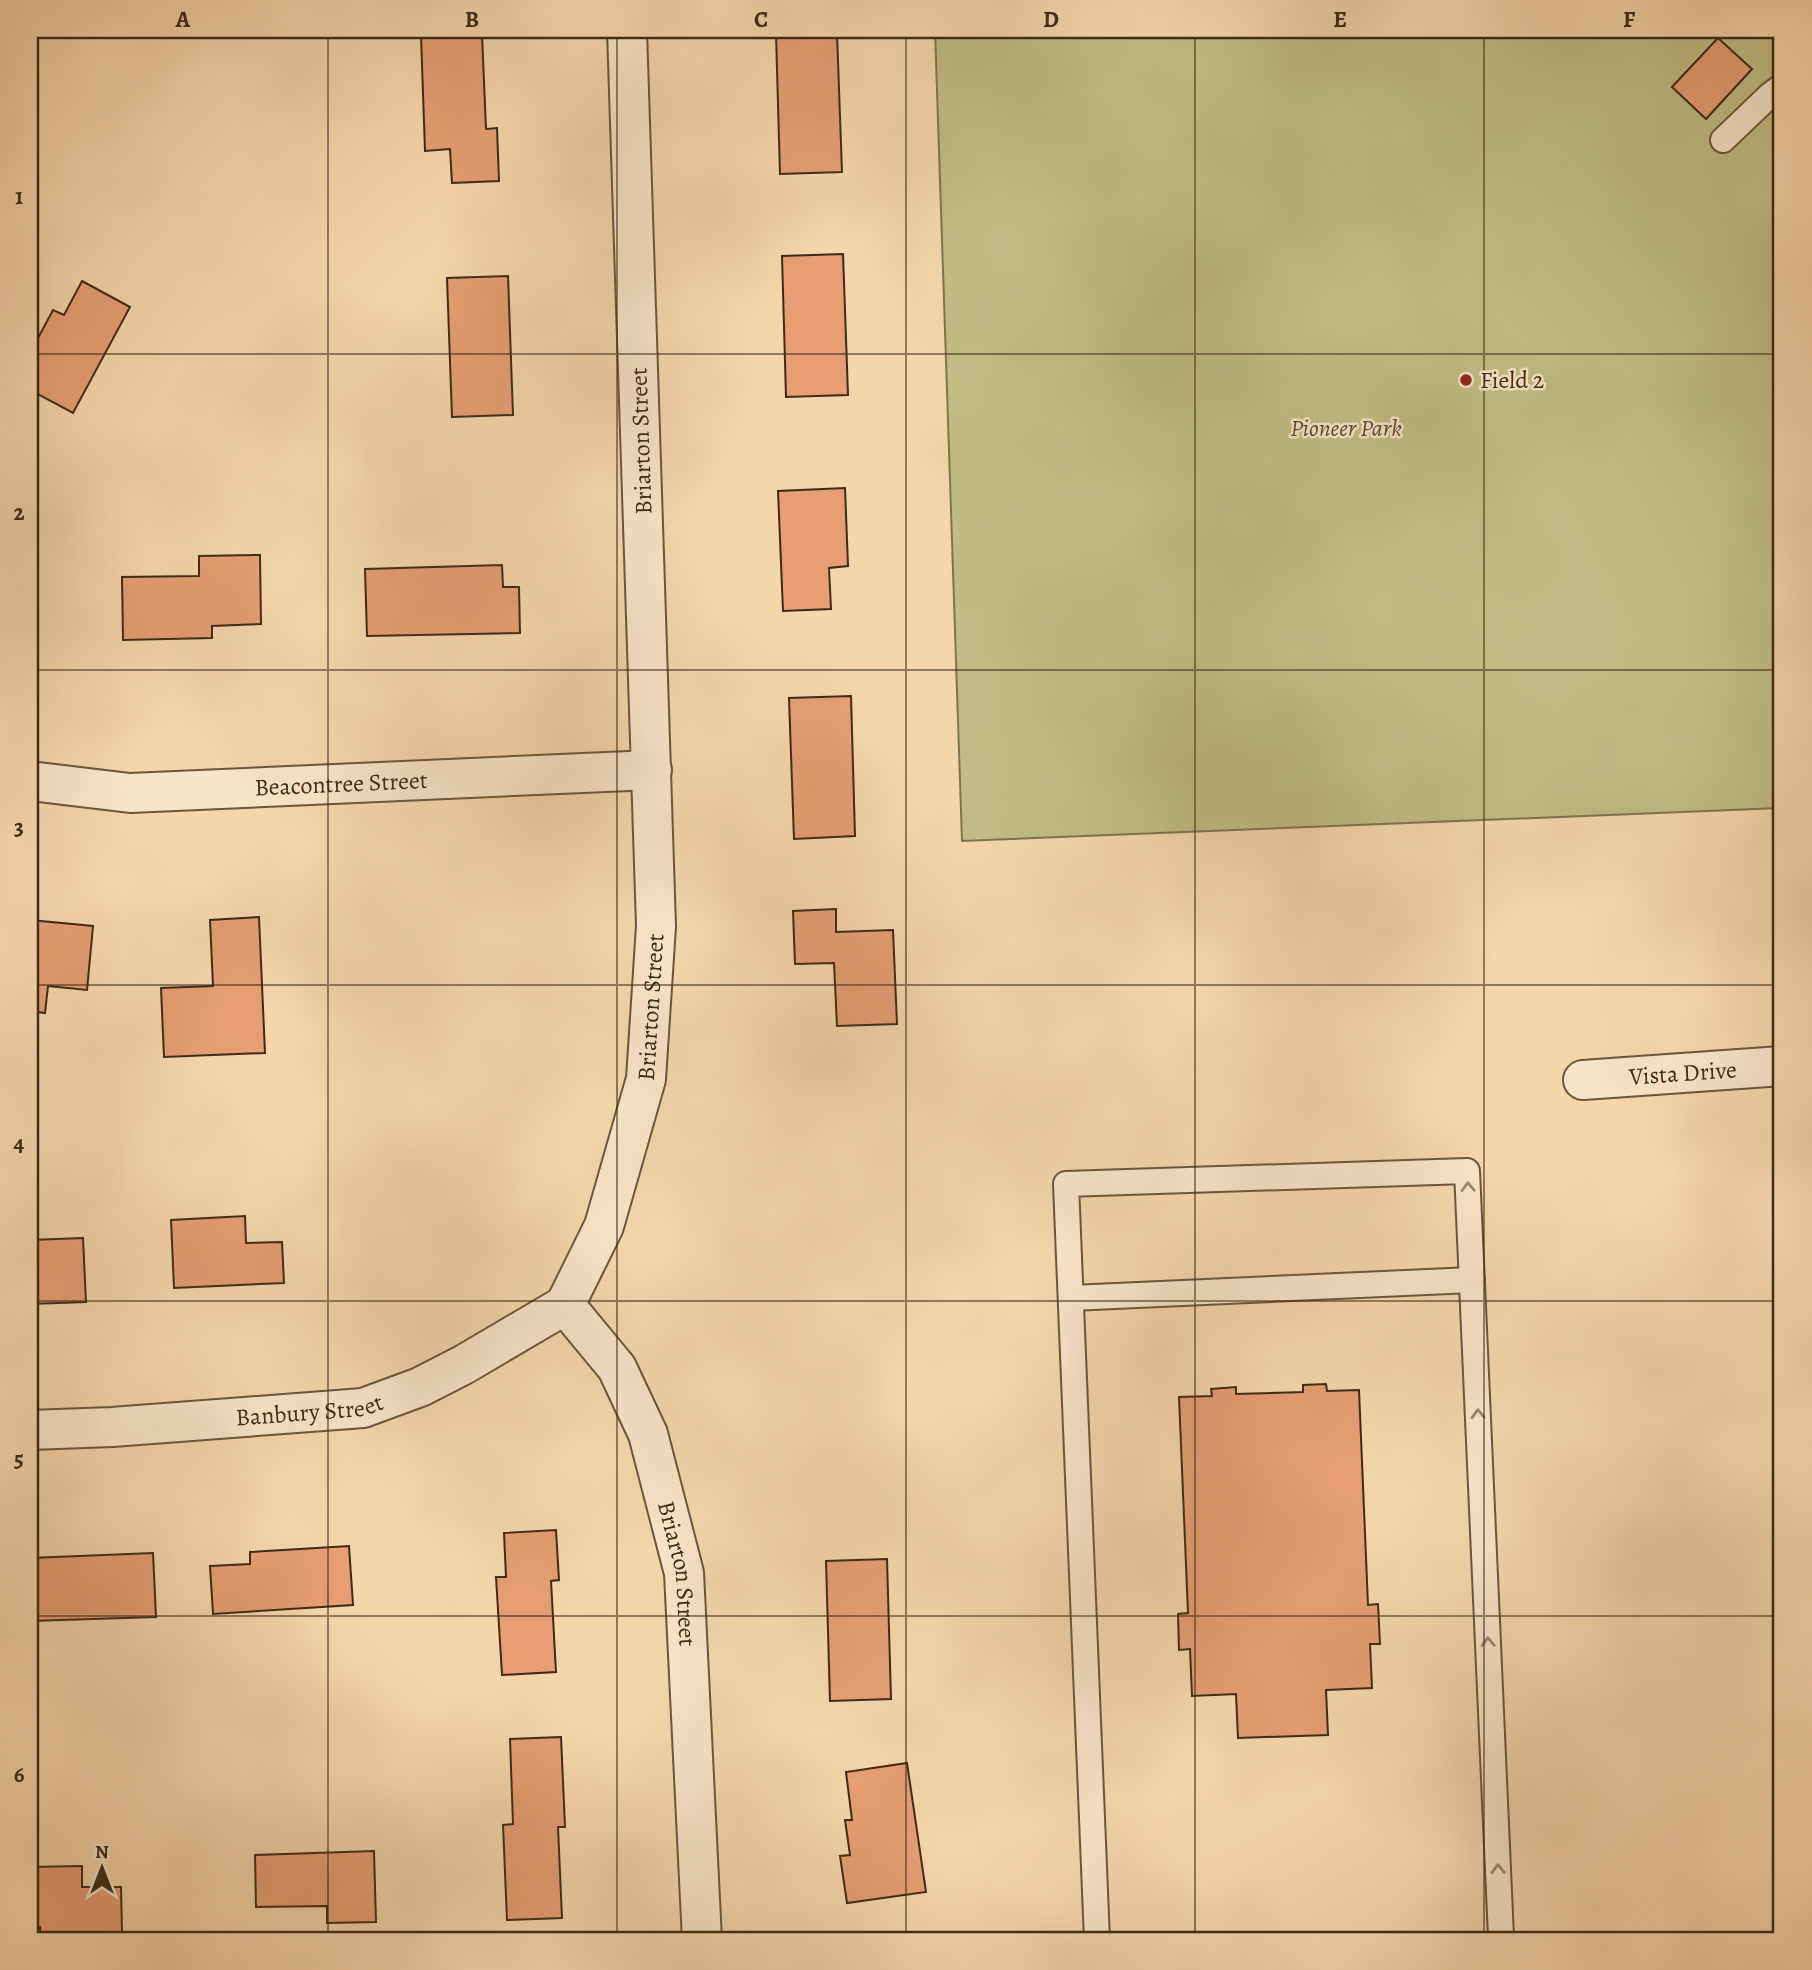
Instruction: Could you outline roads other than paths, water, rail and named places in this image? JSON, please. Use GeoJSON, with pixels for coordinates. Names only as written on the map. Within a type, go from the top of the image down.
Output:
{"type":"FeatureCollection","features":[{"type":"Feature","properties":{"kind":"street","name":"Briarton Street"},"geometry":{"type":"LineString","coordinates":[[628,30],[656,926],[646,1079],[604,1226],[565,1305],[617,1368],[648,1434],[684,1573],[702,1940]]}},
{"type":"Feature","properties":{"kind":"street","name":"Beacontree Street"},"geometry":{"type":"LineString","coordinates":[[30,781],[130,793],[652,770]]}},
{"type":"Feature","properties":{"kind":"street","name":"Vista Drive"},"geometry":{"type":"LineString","coordinates":[[1583,1080],[1782,1066]]}},
{"type":"Feature","properties":{"kind":"street","name":"Banbury Street"},"geometry":{"type":"LineString","coordinates":[[30,1430],[112,1427],[363,1408],[420,1387],[565,1305]]}},
{"type":"Feature","properties":{"kind":"lane"},"geometry":{"type":"LineString","coordinates":[[1723,140],[1782,86]]}},
{"type":"Feature","properties":{"kind":"lane"},"geometry":{"type":"LineString","coordinates":[[1097,1940],[1066,1184],[1467,1171],[1500,1937]]}},
{"type":"Feature","properties":{"kind":"lane"},"geometry":{"type":"LineString","coordinates":[[1071,1298],[1472,1280]]}},
{"type":"Feature","properties":{"kind":"place","name":"Field 2"},"geometry":{"type":"Point","coordinates":[1466,380]}},
{"type":"Feature","properties":{"kind":"park label","name":"Pioneer Park"},"geometry":{"type":"Point","coordinates":[1346,428]}}]}
